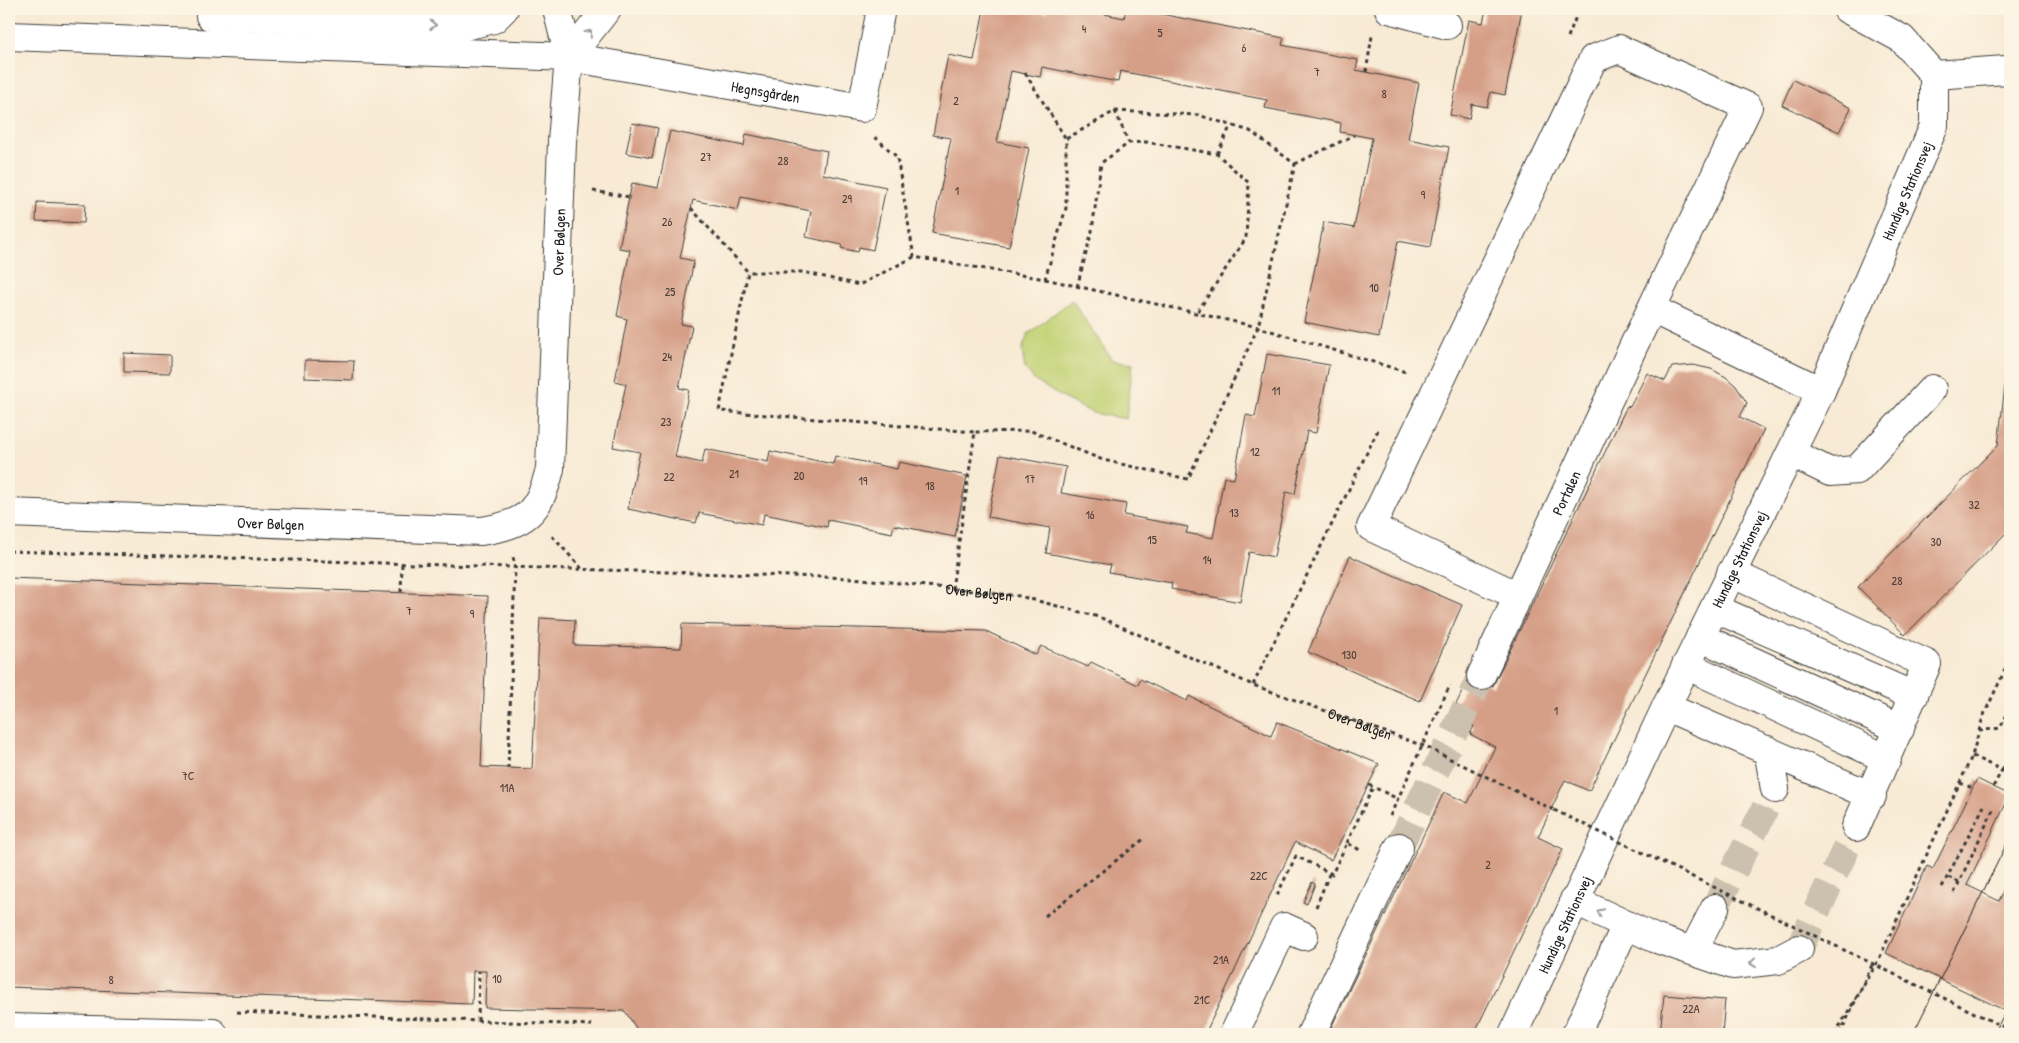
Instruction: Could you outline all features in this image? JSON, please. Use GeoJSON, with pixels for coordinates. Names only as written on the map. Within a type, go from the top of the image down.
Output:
{"type":"FeatureCollection","features":[{"type":"Feature","properties":{"kind":"street"},"geometry":{"type":"LineString","coordinates":[[210,16],[360,15],[464,26],[494,19],[504,9]]}},
{"type":"Feature","properties":{"kind":"street"},"geometry":{"type":"LineString","coordinates":[[557,9],[569,57]]}},
{"type":"Feature","properties":{"kind":"street"},"geometry":{"type":"LineString","coordinates":[[569,57],[607,9]]}},
{"type":"Feature","properties":{"kind":"street"},"geometry":{"type":"LineString","coordinates":[[862,108],[881,9]]}},
{"type":"Feature","properties":{"kind":"street"},"geometry":{"type":"LineString","coordinates":[[1847,9],[1902,39],[1934,75],[2006,70],[2010,72]]}},
{"type":"Feature","properties":{"kind":"street"},"geometry":{"type":"LineString","coordinates":[[1381,18],[1447,25]]}},
{"type":"Feature","properties":{"kind":"street","name":"Hegnsgården"},"geometry":{"type":"LineString","coordinates":[[9,36],[569,57],[862,108]]}},
{"type":"Feature","properties":{"kind":"street","name":"Portalen"},"geometry":{"type":"LineString","coordinates":[[1481,676],[1748,107],[1619,49],[1593,59],[1370,528],[1518,596]]}},
{"type":"Feature","properties":{"kind":"street","name":"Over Bølgen"},"geometry":{"type":"LineString","coordinates":[[9,513],[481,531],[508,527],[531,513],[544,494],[550,469],[562,142],[569,57]]}},
{"type":"Feature","properties":{"kind":"street","name":"Hundige Stationsvej"},"geometry":{"type":"LineString","coordinates":[[1513,1034],[1666,706],[1821,391],[1934,126],[1934,75]]}},
{"type":"Feature","properties":{"kind":"street"},"geometry":{"type":"LineString","coordinates":[[1652,309],[1821,391]]}},
{"type":"Feature","properties":{"kind":"street"},"geometry":{"type":"LineString","coordinates":[[1791,453],[1830,472],[1856,470],[1932,389]]}},
{"type":"Feature","properties":{"kind":"street"},"geometry":{"type":"LineString","coordinates":[[1731,573],[1927,664],[1872,796],[1856,827]]}},
{"type":"Feature","properties":{"kind":"street"},"geometry":{"type":"LineString","coordinates":[[1714,608],[1914,696]]}},
{"type":"Feature","properties":{"kind":"street"},"geometry":{"type":"LineString","coordinates":[[1700,637],[1900,729]]}},
{"type":"Feature","properties":{"kind":"street"},"geometry":{"type":"LineString","coordinates":[[1686,665],[1887,759]]}},
{"type":"Feature","properties":{"kind":"street"},"geometry":{"type":"LineString","coordinates":[[1666,706],[1872,796]]}},
{"type":"Feature","properties":{"kind":"street"},"geometry":{"type":"LineString","coordinates":[[1768,750],[1775,789]]}},
{"type":"Feature","properties":{"kind":"street"},"geometry":{"type":"LineString","coordinates":[[1311,1034],[1399,847]]}},
{"type":"Feature","properties":{"kind":"street"},"geometry":{"type":"LineString","coordinates":[[1574,900],[1654,938],[1733,965],[1778,960],[1799,949]]}},
{"type":"Feature","properties":{"kind":"street"},"geometry":{"type":"LineString","coordinates":[[1693,951],[1715,908]]}},
{"type":"Feature","properties":{"kind":"street"},"geometry":{"type":"LineString","coordinates":[[1576,1034],[1626,925]]}},
{"type":"Feature","properties":{"kind":"street"},"geometry":{"type":"LineString","coordinates":[[1234,1034],[1284,927],[1304,936]]}},
{"type":"Feature","properties":{"kind":"street"},"geometry":{"type":"LineString","coordinates":[[9,1028],[213,1034]]}},
{"type":"Feature","properties":{"kind":"path"},"geometry":{"type":"LineString","coordinates":[[1366,72],[1381,18]]}},
{"type":"Feature","properties":{"kind":"path"},"geometry":{"type":"LineString","coordinates":[[1025,74],[1066,138],[1066,208],[1045,280]]}},
{"type":"Feature","properties":{"kind":"path"},"geometry":{"type":"LineString","coordinates":[[862,108],[871,134],[897,157],[914,257]]}},
{"type":"Feature","properties":{"kind":"path"},"geometry":{"type":"LineString","coordinates":[[1066,138],[1115,111],[1198,115],[1250,131],[1295,164]]}},
{"type":"Feature","properties":{"kind":"path"},"geometry":{"type":"LineString","coordinates":[[1115,111],[1129,143]]}},
{"type":"Feature","properties":{"kind":"path"},"geometry":{"type":"LineString","coordinates":[[1217,154],[1231,125]]}},
{"type":"Feature","properties":{"kind":"path"},"geometry":{"type":"LineString","coordinates":[[1295,164],[1354,135]]}},
{"type":"Feature","properties":{"kind":"path"},"geometry":{"type":"LineString","coordinates":[[1077,286],[1092,231],[1101,163],[1129,143],[1146,142],[1217,154],[1248,183],[1246,238],[1196,314]]}},
{"type":"Feature","properties":{"kind":"path"},"geometry":{"type":"LineString","coordinates":[[748,272],[719,411],[975,432],[1031,431],[1103,460],[1188,479],[1258,328],[1295,164]]}},
{"type":"Feature","properties":{"kind":"path"},"geometry":{"type":"LineString","coordinates":[[691,208],[748,272],[803,272],[859,284],[914,257],[1077,286],[1258,328],[1406,372]]}},
{"type":"Feature","properties":{"kind":"path"},"geometry":{"type":"LineString","coordinates":[[952,589],[975,432]]}},
{"type":"Feature","properties":{"kind":"path"},"geometry":{"type":"LineString","coordinates":[[531,513],[584,570]]}},
{"type":"Feature","properties":{"kind":"path","name":"Over Bølgen"},"geometry":{"type":"LineString","coordinates":[[9,551],[853,578],[1019,596],[1099,617],[1253,685],[1424,746],[2009,1029]]}},
{"type":"Feature","properties":{"kind":"path"},"geometry":{"type":"LineString","coordinates":[[402,564],[402,592]]}},
{"type":"Feature","properties":{"kind":"path"},"geometry":{"type":"LineString","coordinates":[[508,769],[515,568]]}},
{"type":"Feature","properties":{"kind":"path"},"geometry":{"type":"LineString","coordinates":[[1834,1034],[1878,961],[1972,756],[1983,717],[2010,659]]}},
{"type":"Feature","properties":{"kind":"path"},"geometry":{"type":"LineString","coordinates":[[1387,822],[1424,746],[1454,677]]}},
{"type":"Feature","properties":{"kind":"path"},"geometry":{"type":"LineString","coordinates":[[1979,732],[2000,728],[2010,709]]}},
{"type":"Feature","properties":{"kind":"path"},"geometry":{"type":"LineString","coordinates":[[1972,756],[2002,770]]}},
{"type":"Feature","properties":{"kind":"path"},"geometry":{"type":"LineString","coordinates":[[1993,787],[2002,770],[2010,762]]}},
{"type":"Feature","properties":{"kind":"path"},"geometry":{"type":"LineString","coordinates":[[1960,783],[1973,788]]}},
{"type":"Feature","properties":{"kind":"path"},"geometry":{"type":"LineString","coordinates":[[1369,785],[1398,799]]}},
{"type":"Feature","properties":{"kind":"path"},"geometry":{"type":"LineString","coordinates":[[1347,843],[1374,787]]}},
{"type":"Feature","properties":{"kind":"path"},"geometry":{"type":"LineString","coordinates":[[1942,887],[1984,806]]}},
{"type":"Feature","properties":{"kind":"path"},"geometry":{"type":"LineString","coordinates":[[1954,893],[1993,810]]}},
{"type":"Feature","properties":{"kind":"path"},"geometry":{"type":"LineString","coordinates":[[1045,916],[1145,838]]}},
{"type":"Feature","properties":{"kind":"path"},"geometry":{"type":"LineString","coordinates":[[1324,887],[1330,872]]}},
{"type":"Feature","properties":{"kind":"path"},"geometry":{"type":"LineString","coordinates":[[1948,877],[1959,882]]}},
{"type":"Feature","properties":{"kind":"path"},"geometry":{"type":"LineString","coordinates":[[1840,1034],[1872,963]]}},
{"type":"Feature","properties":{"kind":"path"},"geometry":{"type":"LineString","coordinates":[[478,1021],[479,971]]}},
{"type":"Feature","properties":{"kind":"path"},"geometry":{"type":"LineString","coordinates":[[232,1012],[592,1025]]}},
{"type":"Feature","properties":{"kind":"path"},"geometry":{"type":"LineString","coordinates":[[2009,1029],[2010,1021]]}},
{"type":"Feature","properties":{"kind":"green space"},"geometry":{"type":"Polygon","coordinates":[[[1072,300],[1112,360],[1133,363],[1126,419],[1093,413],[1035,381],[1025,369],[1022,350],[1028,334],[1072,300]]]}},
{"type":"Feature","properties":{"kind":"building"},"geometry":{"type":"Polygon","coordinates":[[[984,9],[1025,9],[1047,13],[1048,9],[1080,9],[1124,18],[1126,9],[1135,9],[1284,38],[1282,45],[1358,60],[1356,70],[1419,83],[1408,139],[1449,147],[1430,247],[1398,241],[1379,337],[1304,322],[1324,222],[1354,228],[1372,138],[1340,132],[1341,123],[1265,108],[1267,100],[1120,71],[1118,82],[1042,67],[1040,77],[1011,71],[997,142],[1029,148],[1009,247],[932,233],[951,138],[933,135],[948,55],[974,60],[984,9]]]}},
{"type":"Feature","properties":{"kind":"building"},"geometry":{"type":"Polygon","coordinates":[[[1486,9],[1522,9],[1505,95],[1491,92],[1487,107],[1472,104],[1469,119],[1450,115],[1469,20],[1483,23],[1486,9]]]}},
{"type":"Feature","properties":{"kind":"building"},"geometry":{"type":"Polygon","coordinates":[[[1793,80],[1851,108],[1839,132],[1782,105],[1793,80]]]}},
{"type":"Feature","properties":{"kind":"building"},"geometry":{"type":"Polygon","coordinates":[[[632,123],[658,128],[652,158],[626,153],[632,123]]]}},
{"type":"Feature","properties":{"kind":"building"},"geometry":{"type":"Polygon","coordinates":[[[670,131],[744,146],[746,134],[827,151],[823,174],[886,187],[873,250],[859,247],[858,252],[841,248],[842,245],[806,237],[811,211],[741,197],[738,210],[693,200],[680,258],[694,261],[681,324],[692,326],[679,388],[689,390],[675,457],[702,463],[705,449],[768,462],[770,451],[833,464],[835,456],[897,469],[899,462],[967,476],[955,537],[894,525],[892,533],[828,520],[827,527],[764,514],[762,525],[699,513],[696,523],[628,509],[640,452],[613,447],[626,384],[615,381],[627,319],[617,316],[630,250],[619,248],[632,183],[658,188],[670,131]]]}},
{"type":"Feature","properties":{"kind":"building"},"geometry":{"type":"Polygon","coordinates":[[[37,202],[85,204],[84,223],[36,221],[37,202]]]}},
{"type":"Feature","properties":{"kind":"building"},"geometry":{"type":"Polygon","coordinates":[[[2009,351],[2010,529],[1905,635],[1858,587],[1998,445],[2009,351]]]}},
{"type":"Feature","properties":{"kind":"building"},"geometry":{"type":"Polygon","coordinates":[[[124,353],[170,355],[170,373],[124,372],[124,353]]]}},
{"type":"Feature","properties":{"kind":"building"},"geometry":{"type":"Polygon","coordinates":[[[1267,354],[1329,365],[1316,433],[1307,431],[1295,494],[1286,492],[1274,557],[1249,552],[1240,602],[1171,589],[1172,583],[1109,572],[1111,565],[1046,553],[1050,528],[988,517],[1000,455],[1066,467],[1061,493],[1126,504],[1124,515],[1188,527],[1186,533],[1213,538],[1224,477],[1234,479],[1246,415],[1255,417],[1267,354]]]}},
{"type":"Feature","properties":{"kind":"building"},"geometry":{"type":"Polygon","coordinates":[[[305,360],[354,361],[353,380],[305,378],[305,360]]]}},
{"type":"Feature","properties":{"kind":"building"},"geometry":{"type":"Polygon","coordinates":[[[1693,365],[1711,369],[1726,377],[1736,386],[1747,403],[1740,417],[1764,429],[1589,791],[1565,780],[1538,837],[1563,849],[1474,1034],[1328,1034],[1444,792],[1468,803],[1495,747],[1470,734],[1474,726],[1451,715],[1470,675],[1493,686],[1627,406],[1630,407],[1647,373],[1665,381],[1672,367],[1693,365]]]}},
{"type":"Feature","properties":{"kind":"building"},"geometry":{"type":"Polygon","coordinates":[[[1350,556],[1462,605],[1420,701],[1308,652],[1350,556]]]}},
{"type":"Feature","properties":{"kind":"building"},"geometry":{"type":"Polygon","coordinates":[[[9,578],[488,596],[481,767],[532,769],[540,618],[575,620],[574,645],[681,648],[682,624],[986,631],[1036,655],[1041,646],[1088,667],[1091,662],[1138,685],[1140,679],[1187,701],[1189,696],[1271,736],[1277,722],[1379,764],[1331,860],[1295,842],[1205,1034],[640,1034],[625,1011],[485,1008],[486,971],[473,971],[472,1004],[9,987],[9,578]]]}},
{"type":"Feature","properties":{"kind":"building"},"geometry":{"type":"Polygon","coordinates":[[[1977,779],[2010,795],[1967,885],[1999,901],[2010,877],[2010,1013],[1886,953],[1927,866],[1933,869],[1977,779]]]}},
{"type":"Feature","properties":{"kind":"building"},"geometry":{"type":"Polygon","coordinates":[[[1312,882],[1315,884],[1307,904],[1303,902],[1312,882]]]}},
{"type":"Feature","properties":{"kind":"building"},"geometry":{"type":"Polygon","coordinates":[[[1664,995],[1725,1000],[1722,1034],[1660,1034],[1664,995]]]}},
{"type":"Feature","properties":{"kind":"tunnel"},"geometry":{"type":"LineString","coordinates":[[1399,847],[1481,676]]}},
{"type":"Feature","properties":{"kind":"tunnel"},"geometry":{"type":"LineString","coordinates":[[1715,908],[1775,789]]}},
{"type":"Feature","properties":{"kind":"tunnel"},"geometry":{"type":"LineString","coordinates":[[1799,949],[1856,827]]}},
{"type":"Feature","properties":{"kind":"tram line"},"geometry":{"type":"LineString","coordinates":[[1913,1034],[2010,837]]}},
{"type":"Feature","properties":{"kind":"tram line"},"geometry":{"type":"LineString","coordinates":[[1994,1034],[2010,1002]]}}]}
